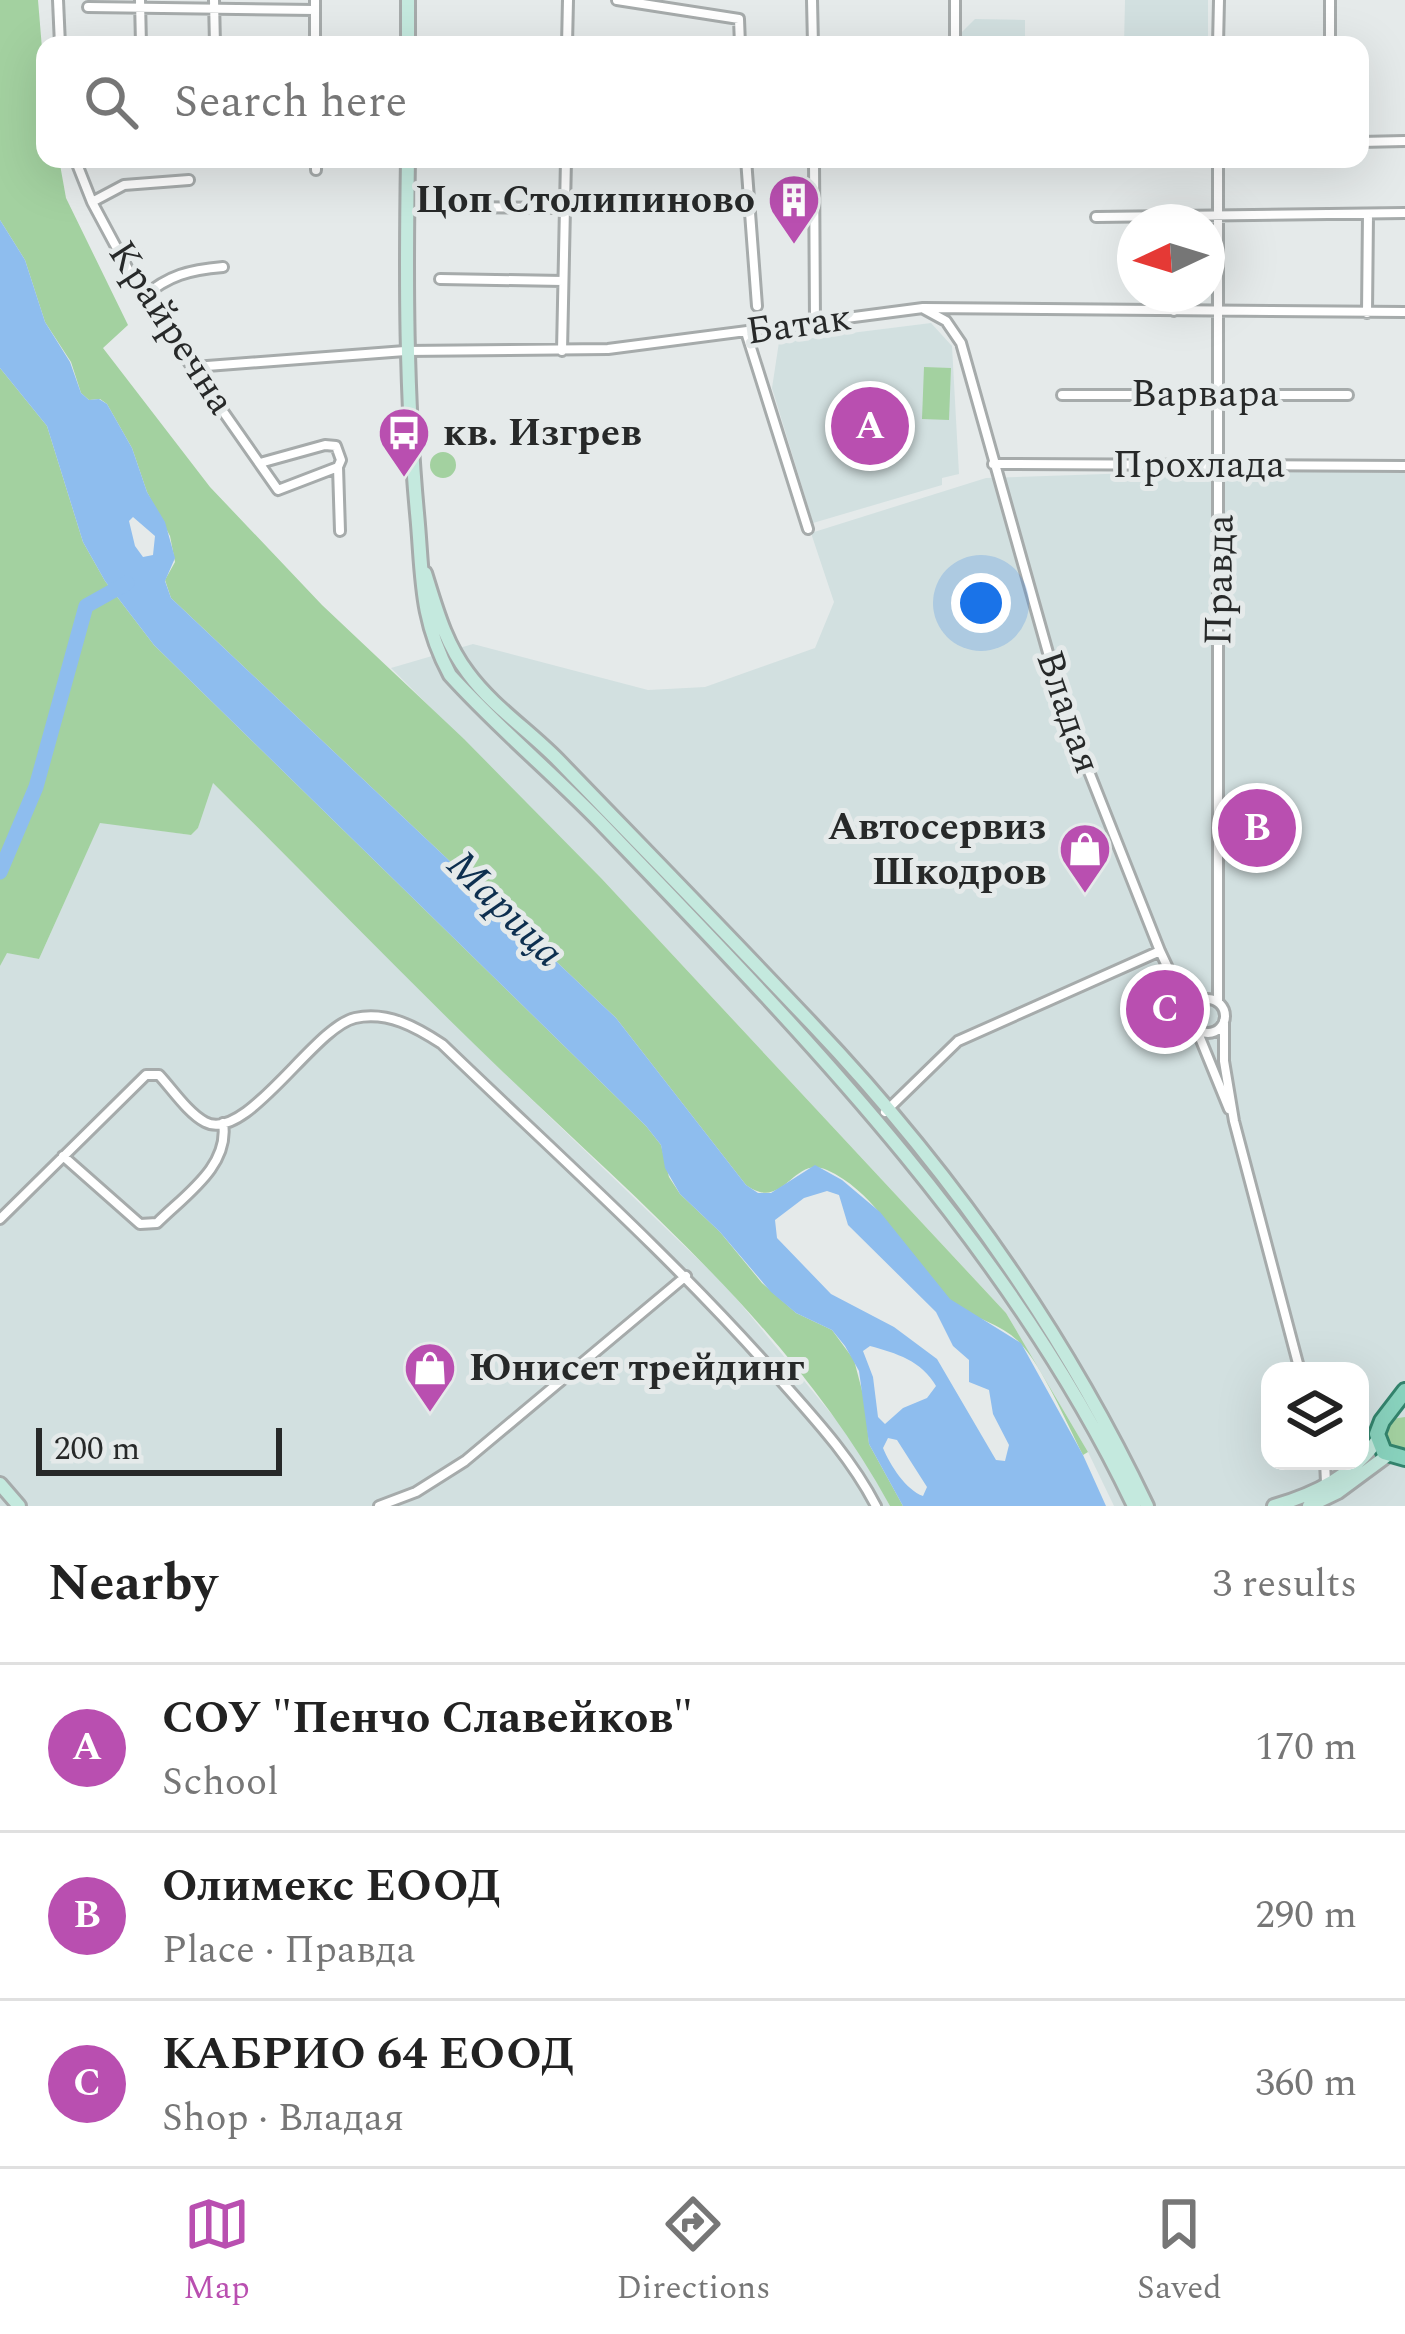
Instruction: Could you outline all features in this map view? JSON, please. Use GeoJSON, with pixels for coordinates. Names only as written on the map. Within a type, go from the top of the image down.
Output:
{"type":"FeatureCollection","features":[{"type":"Feature","properties":{"kind":"main road"},"geometry":{"type":"LineString","coordinates":[[1405,1391],[1397,1412],[1379,1425],[1378,1439],[1388,1454],[1405,1458]]}},
{"type":"Feature","properties":{"kind":"street"},"geometry":{"type":"LineString","coordinates":[[58,0],[60,36]]}},
{"type":"Feature","properties":{"kind":"street"},"geometry":{"type":"LineString","coordinates":[[408,0],[408,36]]}},
{"type":"Feature","properties":{"kind":"street"},"geometry":{"type":"LineString","coordinates":[[567,36],[568,0]]}},
{"type":"Feature","properties":{"kind":"street"},"geometry":{"type":"LineString","coordinates":[[617,0],[739,19],[740,36]]}},
{"type":"Feature","properties":{"kind":"street"},"geometry":{"type":"LineString","coordinates":[[812,0],[813,36]]}},
{"type":"Feature","properties":{"kind":"street"},"geometry":{"type":"LineString","coordinates":[[955,0],[955,36]]}},
{"type":"Feature","properties":{"kind":"street"},"geometry":{"type":"LineString","coordinates":[[1218,36],[1219,0]]}},
{"type":"Feature","properties":{"kind":"street"},"geometry":{"type":"LineString","coordinates":[[1330,0],[1330,36]]}},
{"type":"Feature","properties":{"kind":"street"},"geometry":{"type":"LineString","coordinates":[[140,4],[141,36]]}},
{"type":"Feature","properties":{"kind":"street"},"geometry":{"type":"LineString","coordinates":[[214,4],[215,36]]}},
{"type":"Feature","properties":{"kind":"street"},"geometry":{"type":"LineString","coordinates":[[88,8],[315,5],[315,36]]}},
{"type":"Feature","properties":{"kind":"street"},"geometry":{"type":"LineString","coordinates":[[1369,142],[1405,141]]}},
{"type":"Feature","properties":{"kind":"street","name":"Крайречна"},"geometry":{"type":"LineString","coordinates":[[79,168],[143,297],[278,490],[338,467]]}},
{"type":"Feature","properties":{"kind":"street"},"geometry":{"type":"LineString","coordinates":[[408,168],[405,351],[422,598],[435,646],[450,674],[882,1114],[1017,1276],[1096,1406],[1147,1506]]}},
{"type":"Feature","properties":{"kind":"street"},"geometry":{"type":"LineString","coordinates":[[562,351],[566,168]]}},
{"type":"Feature","properties":{"kind":"street"},"geometry":{"type":"LineString","coordinates":[[747,168],[758,306]]}},
{"type":"Feature","properties":{"kind":"street"},"geometry":{"type":"LineString","coordinates":[[814,168],[815,323]]}},
{"type":"Feature","properties":{"kind":"street","name":"Правда"},"geometry":{"type":"LineString","coordinates":[[1218,168],[1219,204]]}},
{"type":"Feature","properties":{"kind":"street"},"geometry":{"type":"LineString","coordinates":[[92,202],[124,185],[189,180]]}},
{"type":"Feature","properties":{"kind":"street"},"geometry":{"type":"LineString","coordinates":[[446,207],[564,208]]}},
{"type":"Feature","properties":{"kind":"street"},"geometry":{"type":"LineString","coordinates":[[1225,215],[1405,213]]}},
{"type":"Feature","properties":{"kind":"street"},"geometry":{"type":"LineString","coordinates":[[1367,313],[1368,214]]}},
{"type":"Feature","properties":{"kind":"street"},"geometry":{"type":"LineString","coordinates":[[1096,217],[1117,218]]}},
{"type":"Feature","properties":{"kind":"street"},"geometry":{"type":"LineString","coordinates":[[143,297],[175,275],[223,268]]}},
{"type":"Feature","properties":{"kind":"street"},"geometry":{"type":"LineString","coordinates":[[440,280],[563,280]]}},
{"type":"Feature","properties":{"kind":"street","name":"Батак"},"geometry":{"type":"LineString","coordinates":[[194,367],[405,351],[562,351],[922,308],[1117,310]]}},
{"type":"Feature","properties":{"kind":"street","name":"Владая"},"geometry":{"type":"LineString","coordinates":[[922,308],[946,321],[961,344],[1063,706],[1160,951],[1234,1121]]}},
{"type":"Feature","properties":{"kind":"street","name":"Батак"},"geometry":{"type":"LineString","coordinates":[[1225,311],[1405,313]]}},
{"type":"Feature","properties":{"kind":"street","name":"Правда"},"geometry":{"type":"LineString","coordinates":[[1217,312],[1221,466],[1218,1001]]}},
{"type":"Feature","properties":{"kind":"street"},"geometry":{"type":"LineString","coordinates":[[746,332],[808,529]]}},
{"type":"Feature","properties":{"kind":"street","name":"Варвара"},"geometry":{"type":"LineString","coordinates":[[1062,395],[1348,395]]}},
{"type":"Feature","properties":{"kind":"street"},"geometry":{"type":"LineString","coordinates":[[260,464],[336,446],[340,531]]}},
{"type":"Feature","properties":{"kind":"street","name":"Прохлада"},"geometry":{"type":"LineString","coordinates":[[992,464],[1405,466]]}},
{"type":"Feature","properties":{"kind":"street"},"geometry":{"type":"LineString","coordinates":[[882,1114],[958,1041],[1160,951]]}},
{"type":"Feature","properties":{"kind":"street"},"geometry":{"type":"LineString","coordinates":[[1176,984],[1202,1000],[1218,1001]]}},
{"type":"Feature","properties":{"kind":"street"},"geometry":{"type":"LineString","coordinates":[[1191,1017],[1202,1000]]}},
{"type":"Feature","properties":{"kind":"street","name":"Владая"},"geometry":{"type":"LineString","coordinates":[[1218,1001],[1225,1010],[1224,1061],[1234,1121],[1298,1362]]}},
{"type":"Feature","properties":{"kind":"street"},"geometry":{"type":"LineString","coordinates":[[0,1220],[152,1073],[204,1122],[224,1123],[252,1109],[345,1021],[373,1017],[414,1026],[442,1045],[686,1276],[832,1439],[858,1472],[876,1506]]}},
{"type":"Feature","properties":{"kind":"street"},"geometry":{"type":"LineString","coordinates":[[1196,1028],[1212,1032],[1224,1022]]}},
{"type":"Feature","properties":{"kind":"street"},"geometry":{"type":"LineString","coordinates":[[882,1114],[1005,1284],[1086,1412],[1134,1506]]}},
{"type":"Feature","properties":{"kind":"street"},"geometry":{"type":"LineString","coordinates":[[63,1156],[148,1226],[157,1223],[215,1165],[225,1138],[224,1123]]}},
{"type":"Feature","properties":{"kind":"street"},"geometry":{"type":"LineString","coordinates":[[379,1506],[416,1492],[465,1460],[686,1276]]}},
{"type":"Feature","properties":{"kind":"street"},"geometry":{"type":"LineString","coordinates":[[1369,1449],[1378,1439]]}},
{"type":"Feature","properties":{"kind":"street"},"geometry":{"type":"LineString","coordinates":[[1309,1506],[1338,1492],[1388,1454]]}},
{"type":"Feature","properties":{"kind":"street"},"geometry":{"type":"LineString","coordinates":[[1325,1486],[1327,1470]]}},
{"type":"Feature","properties":{"kind":"street"},"geometry":{"type":"LineString","coordinates":[[1274,1506],[1325,1486],[1350,1470]]}},
{"type":"Feature","properties":{"kind":"street"},"geometry":{"type":"LineString","coordinates":[[0,1484],[19,1506]]}},
{"type":"Feature","properties":{"kind":"shaded area"},"geometry":{"type":"Polygon","coordinates":[[[1125,0],[1208,0],[1208,36],[1124,36],[1125,0]]]}},
{"type":"Feature","properties":{"kind":"shaded area"},"geometry":{"type":"Polygon","coordinates":[[[975,19],[1025,20],[1025,36],[958,36],[975,19]]]}},
{"type":"Feature","properties":{"kind":"shaded area"},"geometry":{"type":"Polygon","coordinates":[[[931,323],[952,346],[959,474],[942,478],[942,485],[813,523],[772,388],[779,342],[931,323]]]}},
{"type":"Feature","properties":{"kind":"shaded area"},"geometry":{"type":"Polygon","coordinates":[[[1224,470],[1405,473],[1405,1506],[1114,1506],[1088,1452],[1006,1313],[602,879],[391,668],[473,644],[648,690],[705,687],[815,648],[834,602],[811,533],[986,478],[1224,470]]]}},
{"type":"Feature","properties":{"kind":"shaded area"},"geometry":{"type":"Polygon","coordinates":[[[212,782],[726,1286],[857,1445],[890,1506],[0,1506],[0,966],[6,952],[39,959],[100,822],[191,835],[198,828],[212,782]]]}},
{"type":"Feature","properties":{"kind":"green space"},"geometry":{"type":"Polygon","coordinates":[[[0,0],[38,0],[36,168],[61,168],[66,198],[128,325],[103,348],[210,487],[322,605],[602,879],[1006,1313],[1088,1452],[1083,1455],[1028,1352],[1004,1331],[955,1304],[923,1271],[881,1214],[847,1182],[815,1167],[770,1192],[746,1185],[616,1018],[171,598],[165,580],[175,562],[170,536],[147,492],[132,448],[107,404],[81,393],[71,362],[45,322],[25,260],[0,220],[0,0]]]}},
{"type":"Feature","properties":{"kind":"green space"},"geometry":{"type":"Polygon","coordinates":[[[924,367],[951,368],[949,420],[922,419],[924,367]]]}},
{"type":"Feature","properties":{"kind":"green space"},"geometry":{"type":"Polygon","coordinates":[[[0,368],[47,426],[83,542],[105,581],[154,645],[646,1126],[661,1145],[669,1177],[680,1194],[720,1232],[762,1283],[796,1313],[832,1330],[854,1360],[869,1444],[903,1506],[890,1506],[810,1384],[714,1275],[213,783],[198,828],[191,835],[100,823],[39,959],[7,953],[0,966],[0,368]]]}},
{"type":"Feature","properties":{"kind":"green space"},"geometry":{"type":"Polygon","coordinates":[[[443,452],[456,465],[443,478],[430,465],[443,452]]]}},
{"type":"Feature","properties":{"kind":"green space"},"geometry":{"type":"Polygon","coordinates":[[[1405,1417],[1405,1451],[1388,1445],[1384,1436],[1392,1419],[1405,1417]]]}},
{"type":"Feature","properties":{"kind":"water"},"geometry":{"type":"Polygon","coordinates":[[[0,220],[25,260],[45,322],[70,362],[81,393],[107,404],[132,448],[147,492],[165,522],[175,558],[165,581],[171,598],[616,1018],[746,1185],[758,1193],[771,1193],[815,1165],[842,1180],[880,1212],[950,1299],[1021,1343],[1106,1506],[903,1506],[869,1444],[859,1371],[845,1346],[832,1330],[796,1313],[771,1292],[680,1194],[665,1168],[661,1145],[646,1126],[154,645],[105,581],[83,542],[47,426],[0,368],[0,220]],[[133,517],[129,521],[135,546],[143,557],[153,555],[155,536],[133,517]],[[827,1191],[804,1198],[775,1220],[777,1238],[831,1294],[894,1327],[937,1359],[996,1460],[1005,1461],[1009,1445],[993,1414],[989,1390],[969,1382],[969,1360],[953,1346],[936,1312],[848,1225],[839,1195],[827,1191]],[[870,1346],[863,1351],[873,1377],[878,1417],[885,1424],[903,1408],[927,1398],[936,1386],[908,1359],[870,1346]],[[888,1438],[883,1448],[899,1476],[923,1496],[927,1487],[897,1440],[888,1438]]]}},
{"type":"Feature","properties":{"kind":"waterway"},"geometry":{"type":"LineString","coordinates":[[0,872],[36,787],[86,606],[127,583]]}},
{"type":"Feature","properties":{"kind":"place","name":"Цоп Столипиново"},"geometry":{"type":"Point","coordinates":[794,246]}},
{"type":"Feature","properties":{"kind":"place","name":"СОУ \"Пенчо Славейков\""},"geometry":{"type":"Point","coordinates":[870,426]}},
{"type":"Feature","properties":{"kind":"place","name":"кв. Изгрев"},"geometry":{"type":"Point","coordinates":[404,479]}},
{"type":"Feature","properties":{"kind":"place","name":"Олимекс ЕООД"},"geometry":{"type":"Point","coordinates":[1257,828]}},
{"type":"Feature","properties":{"kind":"place","name":"Автосервиз Шкодров"},"geometry":{"type":"Point","coordinates":[1085,895]}},
{"type":"Feature","properties":{"kind":"place","name":"КАБРИО 64 ЕООД"},"geometry":{"type":"Point","coordinates":[1165,1009]}},
{"type":"Feature","properties":{"kind":"place","name":"Юнисет трейдинг"},"geometry":{"type":"Point","coordinates":[430,1414]}},
{"type":"Feature","properties":{"kind":"water label","name":"Марица"},"geometry":{"type":"Point","coordinates":[505,909]}}]}
